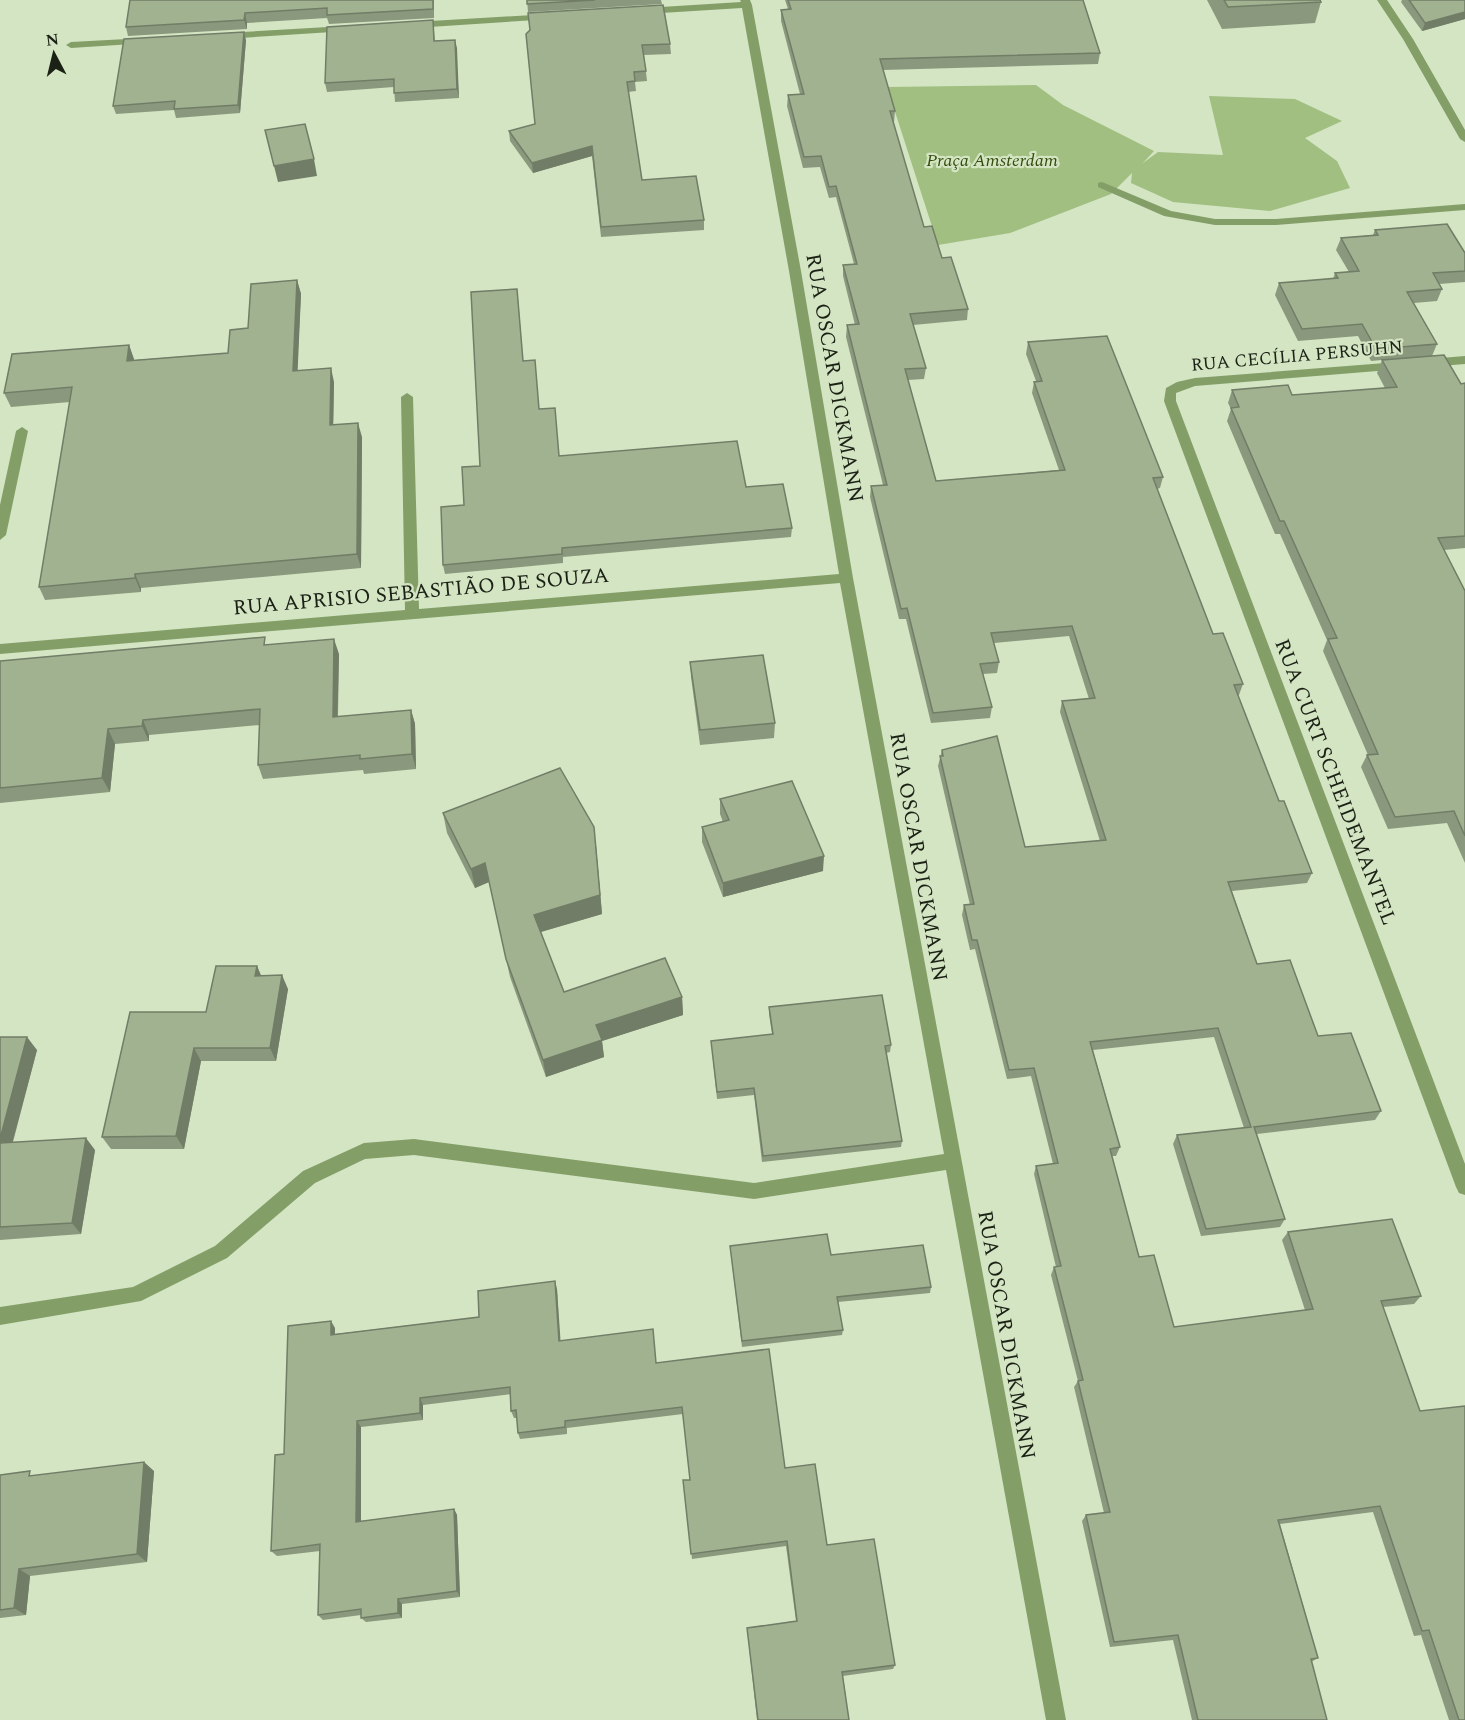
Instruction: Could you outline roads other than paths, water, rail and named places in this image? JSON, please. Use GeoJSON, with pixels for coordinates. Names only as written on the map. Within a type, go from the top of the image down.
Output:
{"type":"FeatureCollection","features":[{"type":"Feature","properties":{"kind":"street"},"geometry":{"type":"LineString","coordinates":[[1382,0],[1408,39],[1465,140]]}},
{"type":"Feature","properties":{"kind":"street"},"geometry":{"type":"LineString","coordinates":[[628,12],[746,3]]}},
{"type":"Feature","properties":{"kind":"street","name":"RUA OSCAR DICKMANN"},"geometry":{"type":"LineString","coordinates":[[746,3],[795,271],[846,578],[1056,1720]]}},
{"type":"Feature","properties":{"kind":"street"},"geometry":{"type":"LineString","coordinates":[[403,26],[557,16]]}},
{"type":"Feature","properties":{"kind":"street"},"geometry":{"type":"LineString","coordinates":[[213,37],[355,28]]}},
{"type":"Feature","properties":{"kind":"street"},"geometry":{"type":"LineString","coordinates":[[71,45],[154,40]]}},
{"type":"Feature","properties":{"kind":"street"},"geometry":{"type":"LineString","coordinates":[[1102,185],[1168,214],[1215,222],[1276,222],[1465,207]]}},
{"type":"Feature","properties":{"kind":"street","name":"RUA CECÍLIA PERSUHN"},"geometry":{"type":"LineString","coordinates":[[1170,392],[1181,385],[1195,382],[1465,360]]}},
{"type":"Feature","properties":{"kind":"street","name":"RUA CURT SCHEIDEMANTEL"},"geometry":{"type":"LineString","coordinates":[[1170,392],[1170,401],[1465,1187]]}},
{"type":"Feature","properties":{"kind":"street"},"geometry":{"type":"LineString","coordinates":[[407,397],[412,614]]}},
{"type":"Feature","properties":{"kind":"street"},"geometry":{"type":"LineString","coordinates":[[0,535],[22,431]]}},
{"type":"Feature","properties":{"kind":"street","name":"RUA APRISIO SEBASTIÃO DE SOUZA"},"geometry":{"type":"LineString","coordinates":[[0,649],[846,578]]}},
{"type":"Feature","properties":{"kind":"street"},"geometry":{"type":"LineString","coordinates":[[0,1316],[135,1295],[221,1252],[309,1177],[364,1151],[414,1147],[754,1191],[952,1161]]}},
{"type":"Feature","properties":{"kind":"park label","name":"Praça Amsterdam"},"geometry":{"type":"Point","coordinates":[992,160]}}]}
